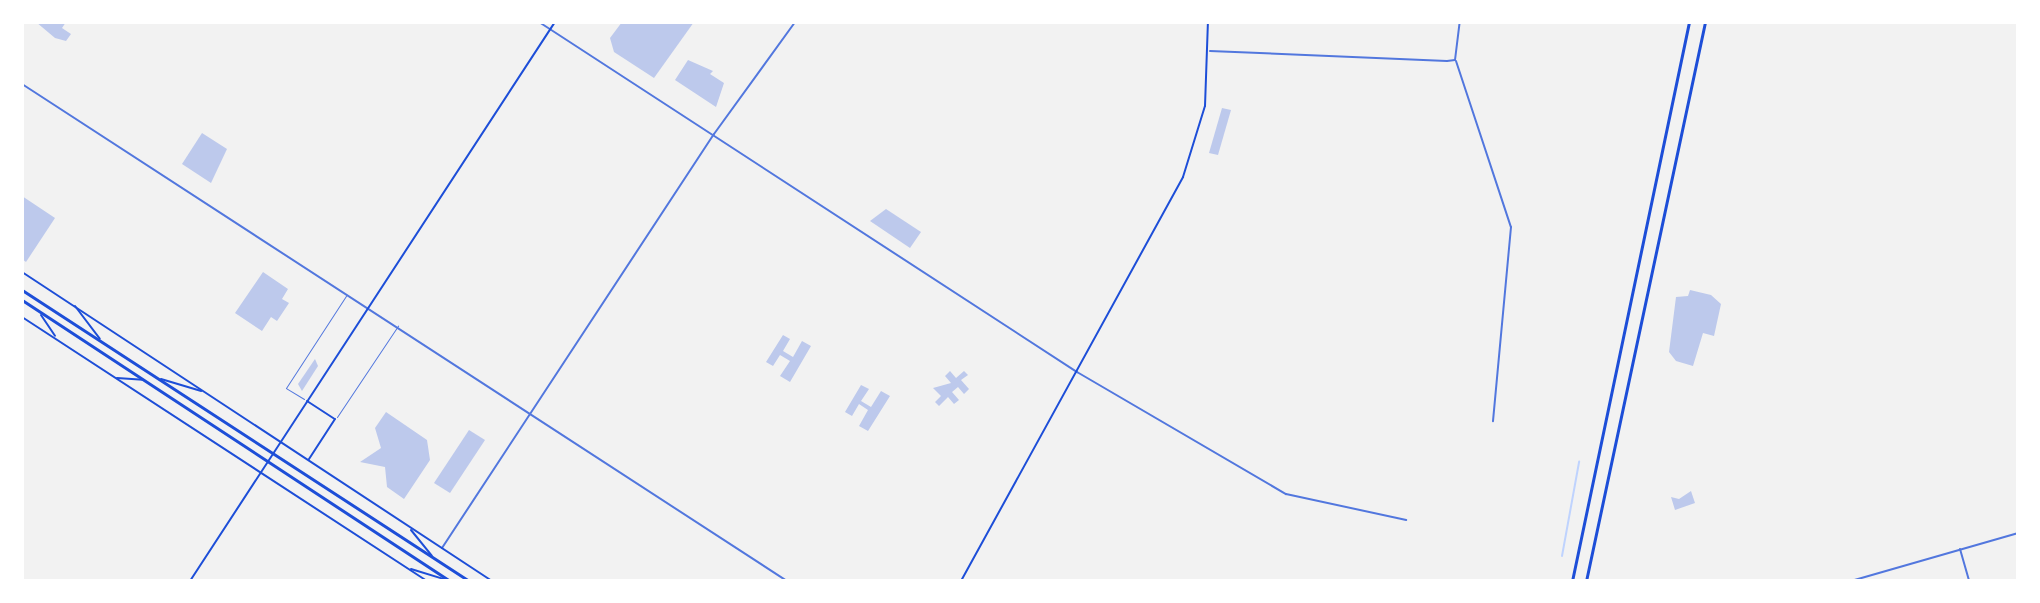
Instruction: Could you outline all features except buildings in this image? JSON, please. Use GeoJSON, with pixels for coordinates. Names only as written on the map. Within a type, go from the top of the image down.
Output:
{"type":"FeatureCollection","features":[{"type":"Feature","properties":{"kind":"main road"},"geometry":{"type":"LineString","coordinates":[[190,581],[555,22]]}},
{"type":"Feature","properties":{"kind":"main road"},"geometry":{"type":"LineString","coordinates":[[961,581],[1189,163],[1206,105],[1210,51],[1208,22]]}},
{"type":"Feature","properties":{"kind":"main road"},"geometry":{"type":"LineString","coordinates":[[1572,581],[1689,22]]}},
{"type":"Feature","properties":{"kind":"main road"},"geometry":{"type":"LineString","coordinates":[[1586,581],[1674,181],[1705,22]]}},
{"type":"Feature","properties":{"kind":"main road"},"geometry":{"type":"LineString","coordinates":[[22,272],[492,581]]}},
{"type":"Feature","properties":{"kind":"main road"},"geometry":{"type":"LineString","coordinates":[[22,290],[469,581]]}},
{"type":"Feature","properties":{"kind":"main road"},"geometry":{"type":"LineString","coordinates":[[22,300],[449,581]]}},
{"type":"Feature","properties":{"kind":"main road"},"geometry":{"type":"LineString","coordinates":[[74,305],[102,342]]}},
{"type":"Feature","properties":{"kind":"main road"},"geometry":{"type":"LineString","coordinates":[[38,311],[58,340]]}},
{"type":"Feature","properties":{"kind":"main road"},"geometry":{"type":"LineString","coordinates":[[22,317],[427,581]]}},
{"type":"Feature","properties":{"kind":"main road"},"geometry":{"type":"LineString","coordinates":[[116,378],[145,380]]}},
{"type":"Feature","properties":{"kind":"main road"},"geometry":{"type":"LineString","coordinates":[[156,378],[206,392]]}},
{"type":"Feature","properties":{"kind":"main road"},"geometry":{"type":"LineString","coordinates":[[306,401],[335,419],[308,460]]}},
{"type":"Feature","properties":{"kind":"main road"},"geometry":{"type":"LineString","coordinates":[[408,526],[433,557]]}},
{"type":"Feature","properties":{"kind":"main road"},"geometry":{"type":"LineString","coordinates":[[406,567],[449,581]]}},
{"type":"Feature","properties":{"kind":"street"},"geometry":{"type":"LineString","coordinates":[[539,22],[1077,372],[1286,494],[1406,520]]}},
{"type":"Feature","properties":{"kind":"street"},"geometry":{"type":"LineString","coordinates":[[442,548],[714,134],[795,22]]}},
{"type":"Feature","properties":{"kind":"street"},"geometry":{"type":"LineString","coordinates":[[1460,22],[1455,60],[1511,227],[1493,421]]}},
{"type":"Feature","properties":{"kind":"street"},"geometry":{"type":"LineString","coordinates":[[1210,51],[1455,60]]}},
{"type":"Feature","properties":{"kind":"street"},"geometry":{"type":"LineString","coordinates":[[22,84],[787,581]]}},
{"type":"Feature","properties":{"kind":"street"},"geometry":{"type":"LineString","coordinates":[[1851,581],[2018,533]]}},
{"type":"Feature","properties":{"kind":"street"},"geometry":{"type":"LineString","coordinates":[[1960,549],[1969,581]]}},
{"type":"Feature","properties":{"kind":"lane"},"geometry":{"type":"LineString","coordinates":[[306,401],[286,388],[346,296]]}},
{"type":"Feature","properties":{"kind":"lane"},"geometry":{"type":"LineString","coordinates":[[335,419],[398,326]]}},
{"type":"Feature","properties":{"kind":"waterway"},"geometry":{"type":"LineString","coordinates":[[1562,556],[1579,462]]}}]}
